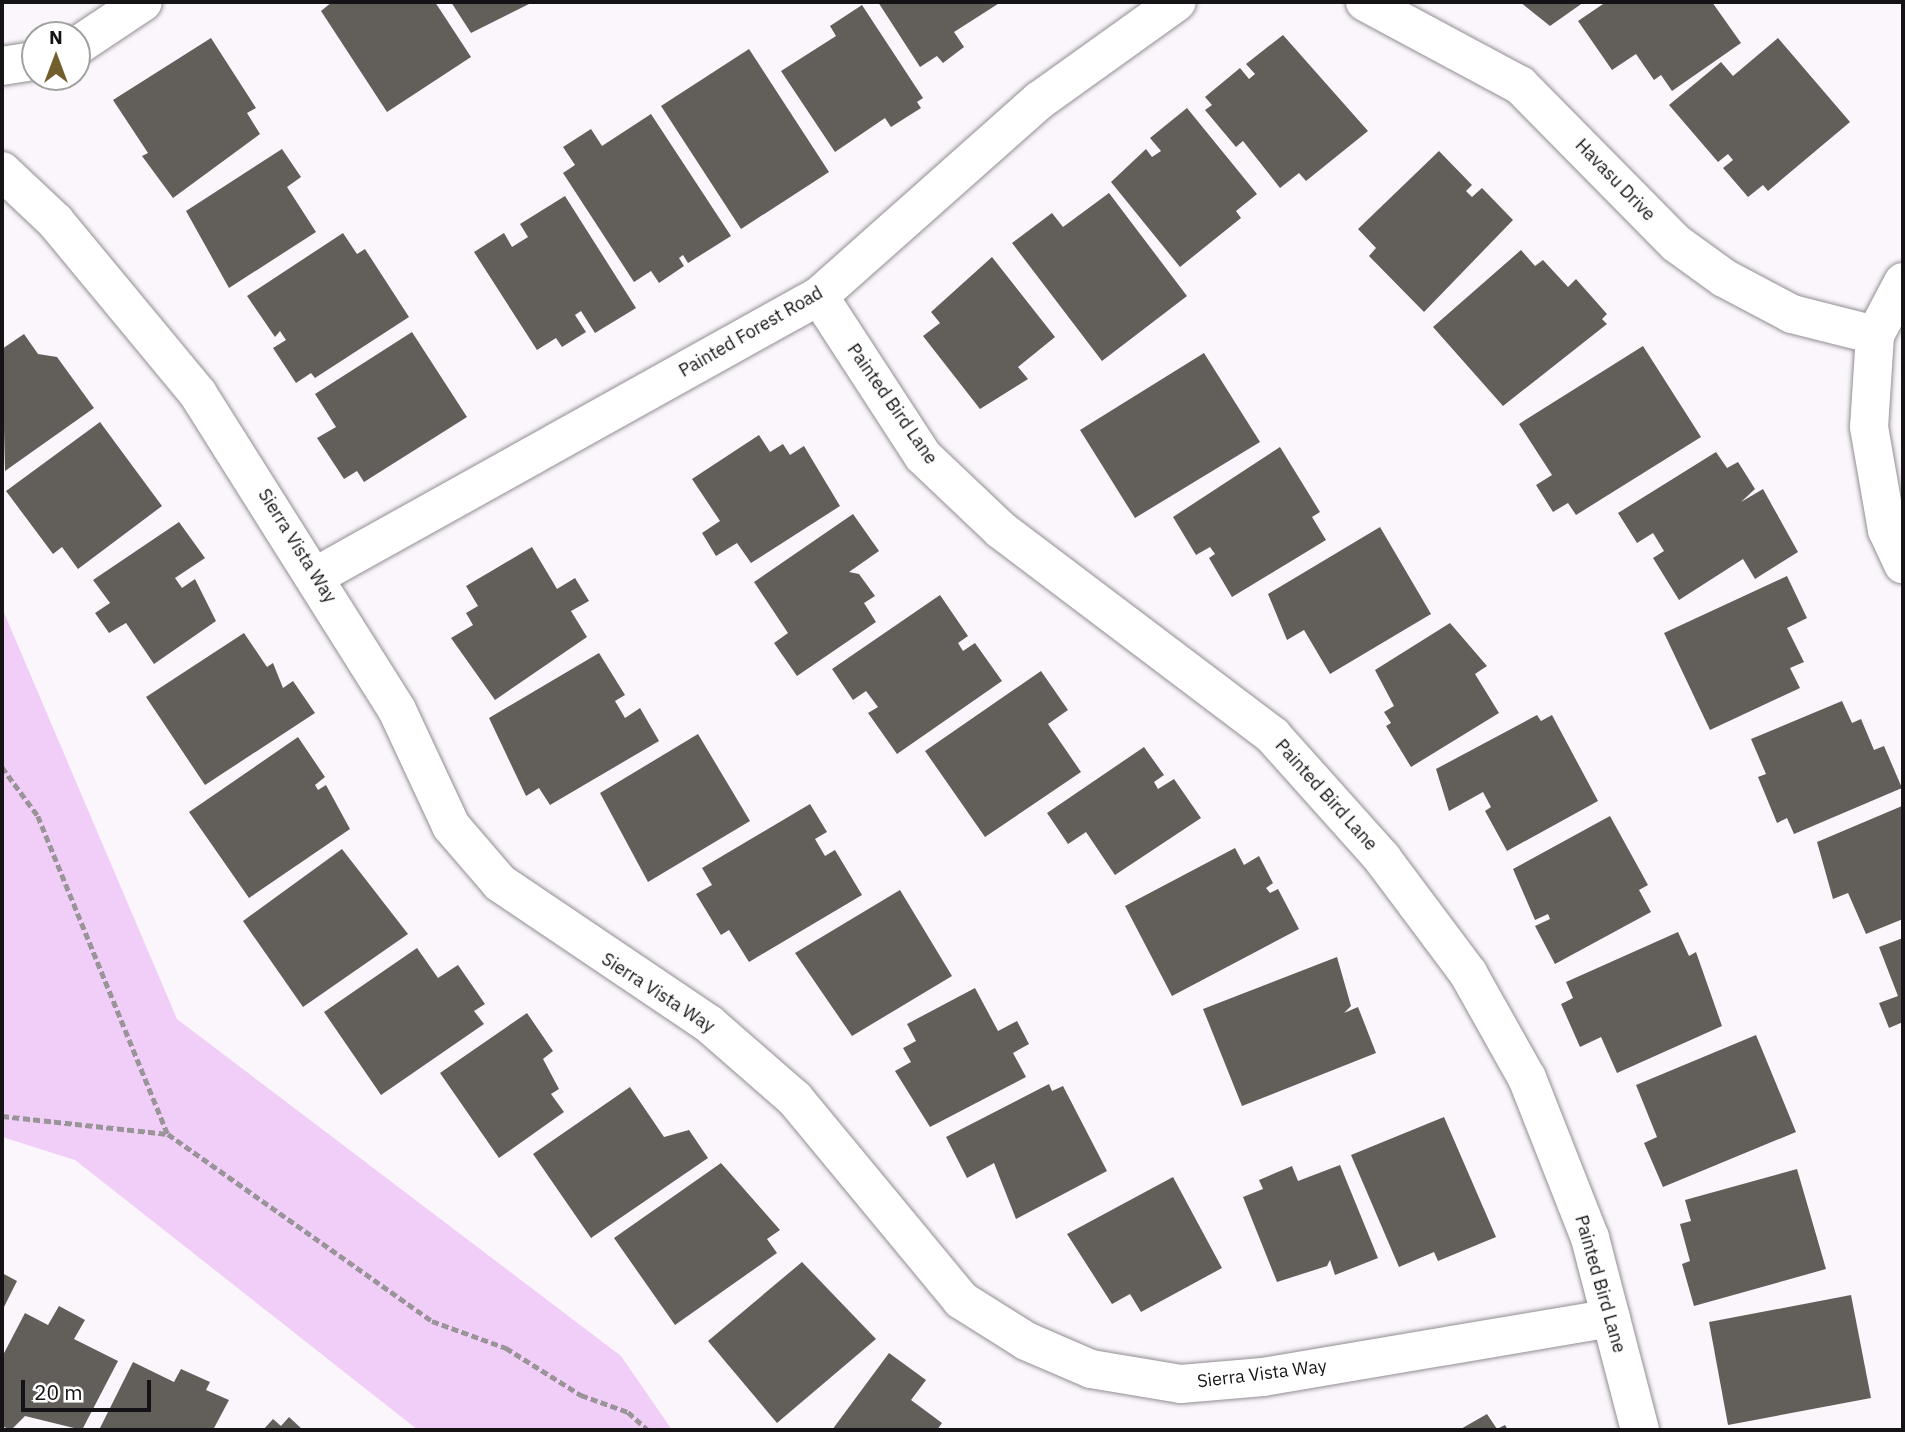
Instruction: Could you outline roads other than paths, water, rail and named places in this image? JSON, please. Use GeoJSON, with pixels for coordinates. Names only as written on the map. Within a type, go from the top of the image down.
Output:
{"type":"FeatureCollection","features":[{"type":"Feature","properties":{"kind":"street"},"geometry":{"type":"LineString","coordinates":[[91,37],[143,2]]}},
{"type":"Feature","properties":{"kind":"street","name":"Painted Forest Road"},"geometry":{"type":"LineString","coordinates":[[316,576],[819,296],[1040,100],[1177,2]]}},
{"type":"Feature","properties":{"kind":"street","name":"Havasu Drive"},"geometry":{"type":"LineString","coordinates":[[1364,2],[1520,85],[1677,244],[1724,278],[1792,314],[1875,335]]}},
{"type":"Feature","properties":{"kind":"street"},"geometry":{"type":"LineString","coordinates":[[2,66],[21,63]]}},
{"type":"Feature","properties":{"kind":"street","name":"Sierra Vista Way"},"geometry":{"type":"LineString","coordinates":[[2,171],[156,335],[316,576],[397,710],[451,826],[500,883],[709,1024],[795,1099],[939,1277],[961,1300],[1026,1341],[1091,1369],[1181,1384],[1263,1377],[1611,1318]]}},
{"type":"Feature","properties":{"kind":"street"},"geometry":{"type":"LineString","coordinates":[[1903,282],[1875,335],[1869,427],[1886,530],[1903,564]]}},
{"type":"Feature","properties":{"kind":"street","name":"Painted Bird Lane"},"geometry":{"type":"LineString","coordinates":[[819,296],[923,456],[1001,530],[1273,736],[1381,858],[1468,973],[1527,1078],[1590,1238],[1640,1430]]}}]}
